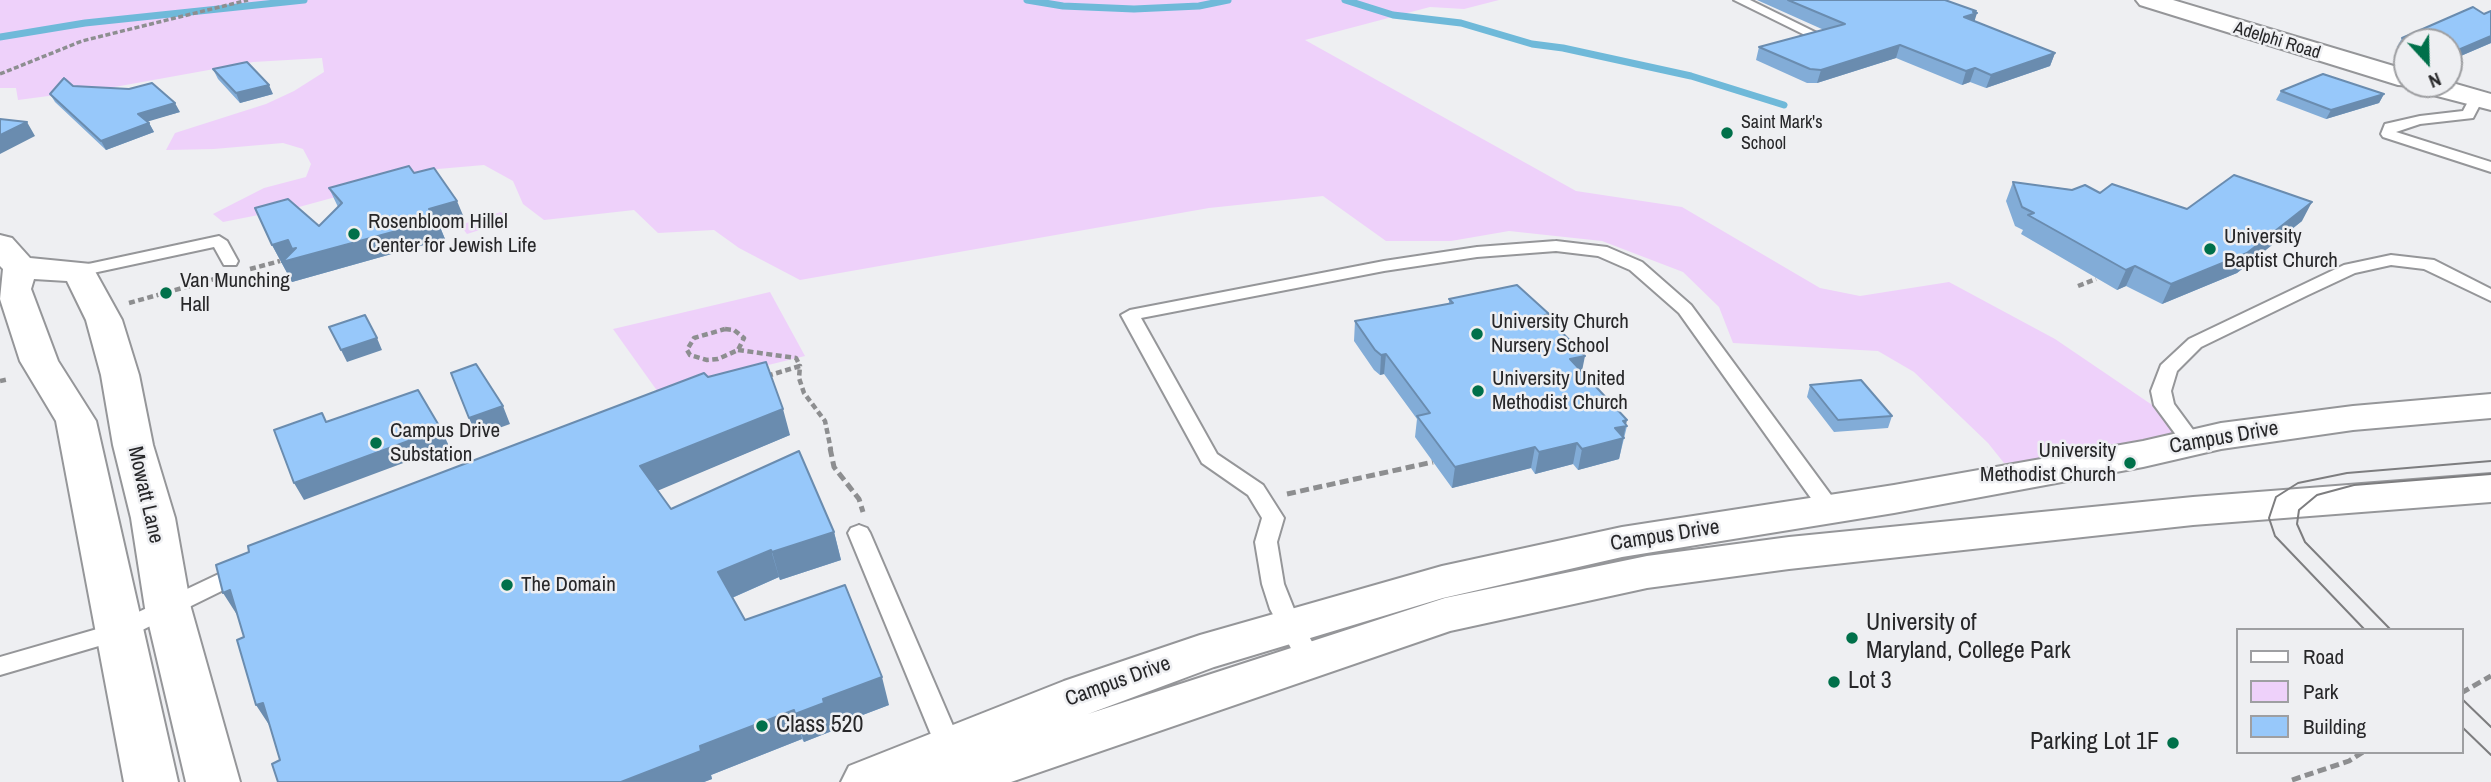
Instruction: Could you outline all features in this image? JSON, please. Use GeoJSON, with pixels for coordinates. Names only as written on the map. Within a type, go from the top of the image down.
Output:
{"type":"FeatureCollection","features":[{"type":"Feature","properties":{"kind":"street","name":"Adelphi Road"},"geometry":{"type":"LineString","coordinates":[[2148,0],[2393,75]]}},
{"type":"Feature","properties":{"kind":"street","name":"Adelphi Road"},"geometry":{"type":"LineString","coordinates":[[2192,0],[2393,65]]}},
{"type":"Feature","properties":{"kind":"street"},"geometry":{"type":"LineString","coordinates":[[2463,91],[2484,100]]}},
{"type":"Feature","properties":{"kind":"street"},"geometry":{"type":"LineString","coordinates":[[2463,94],[2484,100]]}},
{"type":"Feature","properties":{"kind":"street"},"geometry":{"type":"LineString","coordinates":[[79,271],[9,272],[39,361],[76,421],[150,782]]}},
{"type":"Feature","properties":{"kind":"street","name":"Mowatt Lane"},"geometry":{"type":"LineString","coordinates":[[79,271],[104,320],[120,375],[133,446],[153,518],[168,608],[213,782]]}},
{"type":"Feature","properties":{"kind":"street","name":"Campus Drive"},"geometry":{"type":"LineString","coordinates":[[868,782],[952,765],[994,766],[1301,643],[1442,582],[1622,542],[1831,510],[2143,454],[2254,430],[2491,406]]}},
{"type":"Feature","properties":{"kind":"street","name":"Campus Drive"},"geometry":{"type":"LineString","coordinates":[[1301,643],[1647,572],[1789,553],[2193,512],[2491,488]]}},
{"type":"Feature","properties":{"kind":"lane"},"geometry":{"type":"LineString","coordinates":[[1740,0],[1811,33]]}},
{"type":"Feature","properties":{"kind":"lane"},"geometry":{"type":"LineString","coordinates":[[2484,100],[2468,115],[2420,120],[2390,127],[2388,134],[2491,167]]}},
{"type":"Feature","properties":{"kind":"lane"},"geometry":{"type":"LineString","coordinates":[[79,271],[219,241],[234,269]]}},
{"type":"Feature","properties":{"kind":"lane"},"geometry":{"type":"LineString","coordinates":[[1301,643],[1273,584],[1266,542],[1273,518],[1256,490],[1209,458],[1130,314],[1384,265],[1476,252],[1556,247],[1601,251],[1636,266],[1685,309],[1831,510]]}},
{"type":"Feature","properties":{"kind":"lane"},"geometry":{"type":"LineString","coordinates":[[2192,442],[2164,405],[2161,391],[2168,369],[2195,343],[2350,269],[2377,261],[2428,264],[2491,296]]}},
{"type":"Feature","properties":{"kind":"lane"},"geometry":{"type":"LineString","coordinates":[[859,533],[952,765]]}},
{"type":"Feature","properties":{"kind":"lane"},"geometry":{"type":"LineString","coordinates":[[0,666],[118,632],[261,563]]}},
{"type":"Feature","properties":{"kind":"path"},"geometry":{"type":"LineString","coordinates":[[0,74],[44,59],[82,41],[248,0]]}},
{"type":"Feature","properties":{"kind":"path"},"geometry":{"type":"LineString","coordinates":[[126,304],[234,269],[280,261]]}},
{"type":"Feature","properties":{"kind":"path"},"geometry":{"type":"LineString","coordinates":[[2078,286],[2096,279]]}},
{"type":"Feature","properties":{"kind":"path"},"geometry":{"type":"LineString","coordinates":[[738,350],[744,338],[734,330],[725,329],[694,338],[687,350],[690,355],[707,360],[738,350],[796,358],[800,366],[799,378],[804,393],[825,421],[834,467],[859,499],[864,515],[859,533]]}},
{"type":"Feature","properties":{"kind":"path"},"geometry":{"type":"LineString","coordinates":[[764,377],[800,366]]}},
{"type":"Feature","properties":{"kind":"path"},"geometry":{"type":"LineString","coordinates":[[0,381],[9,379]]}},
{"type":"Feature","properties":{"kind":"path"},"geometry":{"type":"LineString","coordinates":[[1284,502],[1280,496],[1433,462]]}},
{"type":"Feature","properties":{"kind":"path"},"geometry":{"type":"LineString","coordinates":[[2463,692],[2491,676]]}},
{"type":"Feature","properties":{"kind":"path"},"geometry":{"type":"LineString","coordinates":[[2295,782],[2292,780],[2350,761],[2360,754]]}},
{"type":"Feature","properties":{"kind":"green space"},"geometry":{"type":"Polygon","coordinates":[[[0,0],[1499,0],[1464,9],[1430,7],[1305,40],[1576,191],[1682,207],[1820,288],[1860,296],[1949,282],[2055,339],[2217,449],[2004,463],[1988,443],[1914,372],[1878,351],[1733,343],[1719,307],[1683,272],[1602,241],[1509,231],[1451,241],[1386,241],[1323,196],[1209,208],[800,280],[739,248],[714,230],[658,233],[634,210],[544,220],[523,204],[513,181],[484,165],[438,169],[299,207],[223,222],[213,214],[264,188],[306,177],[311,164],[303,149],[283,143],[166,150],[175,133],[266,104],[294,91],[324,72],[322,58],[253,62],[109,88],[18,100],[16,88],[0,88],[0,0]]]}},
{"type":"Feature","properties":{"kind":"green space"},"geometry":{"type":"Polygon","coordinates":[[[501,212],[508,221],[467,234],[460,225],[501,212]]]}},
{"type":"Feature","properties":{"kind":"green space"},"geometry":{"type":"Polygon","coordinates":[[[770,292],[805,356],[658,392],[613,329],[770,292]]]}},
{"type":"Feature","properties":{"kind":"building"},"geometry":{"type":"Polygon","coordinates":[[[1788,0],[1945,0],[1977,13],[1964,17],[2055,53],[1991,75],[1975,68],[1966,71],[1900,45],[1821,70],[1810,69],[1759,47],[1845,24],[1788,0]]]}},
{"type":"Feature","properties":{"kind":"building"},"geometry":{"type":"Polygon","coordinates":[[[2473,7],[2484,14],[2491,11],[2491,36],[2463,48],[2463,28],[2425,28],[2473,7]]]}},
{"type":"Feature","properties":{"kind":"building"},"geometry":{"type":"Polygon","coordinates":[[[247,62],[269,85],[236,93],[213,69],[247,62]]]}},
{"type":"Feature","properties":{"kind":"building"},"geometry":{"type":"Polygon","coordinates":[[[2323,74],[2384,94],[2331,110],[2281,91],[2323,74]]]}},
{"type":"Feature","properties":{"kind":"building"},"geometry":{"type":"Polygon","coordinates":[[[64,78],[73,86],[129,89],[152,83],[175,103],[138,114],[149,123],[101,141],[50,94],[64,78]]]}},
{"type":"Feature","properties":{"kind":"building"},"geometry":{"type":"Polygon","coordinates":[[[0,119],[27,122],[0,135],[0,119]]]}},
{"type":"Feature","properties":{"kind":"building"},"geometry":{"type":"Polygon","coordinates":[[[409,166],[414,173],[434,168],[457,201],[429,209],[437,220],[282,262],[296,248],[292,249],[288,240],[272,245],[255,208],[288,199],[319,226],[342,203],[329,188],[409,166]]]}},
{"type":"Feature","properties":{"kind":"building"},"geometry":{"type":"Polygon","coordinates":[[[2234,175],[2312,202],[2247,253],[2171,284],[2135,266],[2126,270],[2028,215],[2034,213],[2022,207],[2013,182],[2072,190],[2085,185],[2100,193],[2112,184],[2187,209],[2234,175]]]}},
{"type":"Feature","properties":{"kind":"building","name":"University United Methodist Church"},"geometry":{"type":"Polygon","coordinates":[[[1517,285],[1549,314],[1545,315],[1585,356],[1570,359],[1627,420],[1623,421],[1627,426],[1615,428],[1624,438],[1582,449],[1577,443],[1539,452],[1535,447],[1455,467],[1417,416],[1430,413],[1386,354],[1381,355],[1375,350],[1355,321],[1453,303],[1449,299],[1517,285]]]}},
{"type":"Feature","properties":{"kind":"building"},"geometry":{"type":"Polygon","coordinates":[[[365,315],[377,338],[341,350],[329,327],[365,315]]]}},
{"type":"Feature","properties":{"kind":"building","name":"The Domain"},"geometry":{"type":"Polygon","coordinates":[[[766,362],[783,409],[640,466],[671,509],[799,451],[834,532],[772,552],[771,550],[718,572],[745,620],[845,585],[882,677],[823,699],[824,703],[795,714],[794,710],[700,746],[701,751],[621,782],[278,782],[272,764],[280,760],[263,703],[256,705],[237,640],[244,637],[230,590],[223,593],[216,565],[249,552],[248,546],[704,373],[708,377],[766,362]]]}},
{"type":"Feature","properties":{"kind":"building"},"geometry":{"type":"Polygon","coordinates":[[[476,364],[503,406],[469,418],[451,373],[476,364]]]}},
{"type":"Feature","properties":{"kind":"building"},"geometry":{"type":"Polygon","coordinates":[[[1861,380],[1892,416],[1838,420],[1810,385],[1861,380]]]}},
{"type":"Feature","properties":{"kind":"building"},"geometry":{"type":"Polygon","coordinates":[[[418,390],[441,429],[294,483],[274,430],[322,413],[326,422],[418,390]]]}},
{"type":"Feature","properties":{"kind":"waterway"},"geometry":{"type":"LineString","coordinates":[[0,37],[85,23],[304,0]]}},
{"type":"Feature","properties":{"kind":"waterway"},"geometry":{"type":"LineString","coordinates":[[1027,0],[1063,6],[1134,9],[1199,6],[1228,0]]}},
{"type":"Feature","properties":{"kind":"waterway"},"geometry":{"type":"LineString","coordinates":[[1345,0],[1393,15],[1461,23],[1532,44],[1563,48],[1691,76],[1784,105]]}},
{"type":"Feature","properties":{"kind":"tram line"},"geometry":{"type":"LineString","coordinates":[[2363,628],[2275,536],[2269,518],[2276,497],[2298,483],[2347,473],[2491,461]]}},
{"type":"Feature","properties":{"kind":"tram line"},"geometry":{"type":"LineString","coordinates":[[2389,628],[2305,542],[2297,524],[2299,510],[2317,495],[2354,485],[2491,474]]}},
{"type":"Feature","properties":{"kind":"tram line"},"geometry":{"type":"LineString","coordinates":[[2463,700],[2491,727]]}},
{"type":"Feature","properties":{"kind":"tram line"},"geometry":{"type":"LineString","coordinates":[[2463,728],[2491,755]]}},
{"type":"Feature","properties":{"kind":"place","name":"Saint Mark's School"},"geometry":{"type":"Point","coordinates":[1727,133]}},
{"type":"Feature","properties":{"kind":"place","name":"Rosenbloom Hillel Center for Jewish Life"},"geometry":{"type":"Point","coordinates":[354,234]}},
{"type":"Feature","properties":{"kind":"place","name":"University Baptist Church"},"geometry":{"type":"Point","coordinates":[2210,249]}},
{"type":"Feature","properties":{"kind":"place","name":"Van Munching Hall"},"geometry":{"type":"Point","coordinates":[166,293]}},
{"type":"Feature","properties":{"kind":"place","name":"University Church Nursery School"},"geometry":{"type":"Point","coordinates":[1477,334]}},
{"type":"Feature","properties":{"kind":"place","name":"University United Methodist Church"},"geometry":{"type":"Point","coordinates":[1478,391]}},
{"type":"Feature","properties":{"kind":"place","name":"Campus Drive Substation"},"geometry":{"type":"Point","coordinates":[376,443]}},
{"type":"Feature","properties":{"kind":"place","name":"University Methodist Church"},"geometry":{"type":"Point","coordinates":[2130,463]}},
{"type":"Feature","properties":{"kind":"place","name":"The Domain"},"geometry":{"type":"Point","coordinates":[507,585]}},
{"type":"Feature","properties":{"kind":"place","name":"University of Maryland, College Park"},"geometry":{"type":"Point","coordinates":[1852,638]}},
{"type":"Feature","properties":{"kind":"place","name":"Lot 3"},"geometry":{"type":"Point","coordinates":[1834,682]}},
{"type":"Feature","properties":{"kind":"place","name":"Class 520"},"geometry":{"type":"Point","coordinates":[762,726]}},
{"type":"Feature","properties":{"kind":"place","name":"Parking Lot 1F"},"geometry":{"type":"Point","coordinates":[2173,743]}}]}
